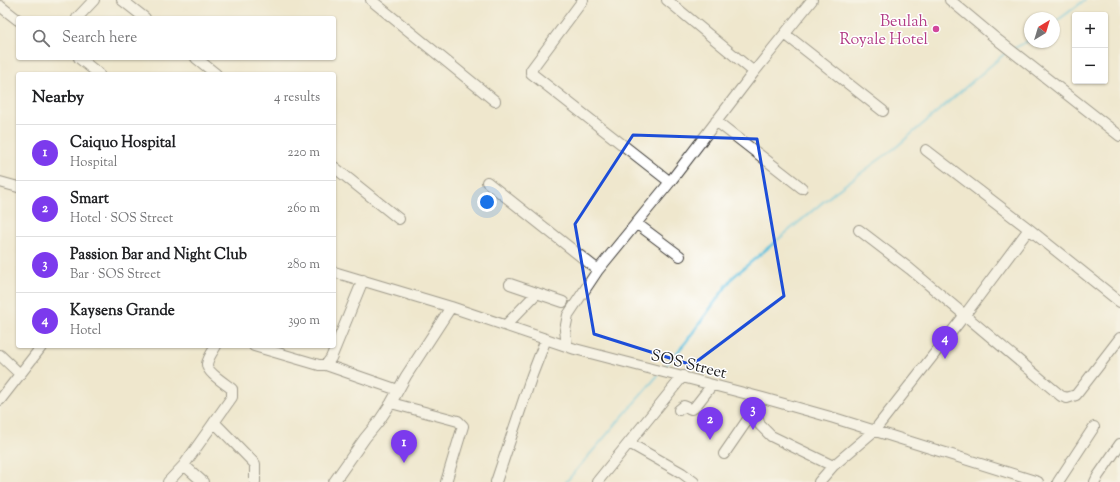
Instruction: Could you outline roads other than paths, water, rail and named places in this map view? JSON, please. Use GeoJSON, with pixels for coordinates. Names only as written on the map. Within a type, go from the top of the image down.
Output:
{"type":"FeatureCollection","features":[{"type":"Feature","properties":{"kind":"street"},"geometry":{"type":"LineString","coordinates":[[79,16],[94,0]]}},
{"type":"Feature","properties":{"kind":"street"},"geometry":{"type":"LineString","coordinates":[[122,0],[142,16]]}},
{"type":"Feature","properties":{"kind":"street"},"geometry":{"type":"LineString","coordinates":[[371,0],[495,100]]}},
{"type":"Feature","properties":{"kind":"street"},"geometry":{"type":"LineString","coordinates":[[583,0],[531,70],[531,73],[670,182]]}},
{"type":"Feature","properties":{"kind":"street"},"geometry":{"type":"LineString","coordinates":[[567,346],[565,330],[568,315],[598,270],[670,182],[754,72],[812,0]]}},
{"type":"Feature","properties":{"kind":"street"},"geometry":{"type":"LineString","coordinates":[[950,0],[1120,136]]}},
{"type":"Feature","properties":{"kind":"street"},"geometry":{"type":"LineString","coordinates":[[669,1],[754,72]]}},
{"type":"Feature","properties":{"kind":"street"},"geometry":{"type":"LineString","coordinates":[[0,6],[16,18]]}},
{"type":"Feature","properties":{"kind":"street"},"geometry":{"type":"LineString","coordinates":[[786,34],[883,111]]}},
{"type":"Feature","properties":{"kind":"street"},"geometry":{"type":"LineString","coordinates":[[82,60],[96,72]]}},
{"type":"Feature","properties":{"kind":"street"},"geometry":{"type":"LineString","coordinates":[[198,60],[214,72]]}},
{"type":"Feature","properties":{"kind":"street"},"geometry":{"type":"LineString","coordinates":[[716,121],[802,188]]}},
{"type":"Feature","properties":{"kind":"street"},"geometry":{"type":"LineString","coordinates":[[926,150],[1029,229],[1120,302]]}},
{"type":"Feature","properties":{"kind":"street"},"geometry":{"type":"LineString","coordinates":[[336,169],[399,219]]}},
{"type":"Feature","properties":{"kind":"street"},"geometry":{"type":"LineString","coordinates":[[487,182],[598,270]]}},
{"type":"Feature","properties":{"kind":"street"},"geometry":{"type":"LineString","coordinates":[[1,186],[16,187]]}},
{"type":"Feature","properties":{"kind":"street"},"geometry":{"type":"LineString","coordinates":[[636,223],[680,256]]}},
{"type":"Feature","properties":{"kind":"street"},"geometry":{"type":"LineString","coordinates":[[819,482],[832,466],[874,431],[964,316],[1029,229]]}},
{"type":"Feature","properties":{"kind":"street"},"geometry":{"type":"LineString","coordinates":[[859,230],[910,269],[964,316],[1061,396],[1067,398],[1076,395],[1120,338]]}},
{"type":"Feature","properties":{"kind":"street","name":"SOS Street"},"geometry":{"type":"LineString","coordinates":[[336,273],[451,306],[567,346],[763,398],[874,431],[1010,478],[1038,482]]}},
{"type":"Feature","properties":{"kind":"street"},"geometry":{"type":"LineString","coordinates":[[336,346],[363,280]]}},
{"type":"Feature","properties":{"kind":"street"},"geometry":{"type":"LineString","coordinates":[[510,284],[564,302]]}},
{"type":"Feature","properties":{"kind":"street"},"geometry":{"type":"LineString","coordinates":[[506,325],[537,293]]}},
{"type":"Feature","properties":{"kind":"street"},"geometry":{"type":"LineString","coordinates":[[334,482],[391,403],[451,306]]}},
{"type":"Feature","properties":{"kind":"street"},"geometry":{"type":"LineString","coordinates":[[496,482],[532,375],[546,339]]}},
{"type":"Feature","properties":{"kind":"street"},"geometry":{"type":"LineString","coordinates":[[0,400],[40,348]]}},
{"type":"Feature","properties":{"kind":"street"},"geometry":{"type":"LineString","coordinates":[[168,482],[184,465],[232,397],[232,389],[208,368],[207,363],[215,348]]}},
{"type":"Feature","properties":{"kind":"street"},"geometry":{"type":"LineString","coordinates":[[261,348],[326,366],[398,390]]}},
{"type":"Feature","properties":{"kind":"street"},"geometry":{"type":"LineString","coordinates":[[326,366],[335,348]]}},
{"type":"Feature","properties":{"kind":"street"},"geometry":{"type":"LineString","coordinates":[[0,355],[20,374]]}},
{"type":"Feature","properties":{"kind":"street"},"geometry":{"type":"LineString","coordinates":[[597,482],[683,376]]}},
{"type":"Feature","properties":{"kind":"street"},"geometry":{"type":"LineString","coordinates":[[679,410],[684,406],[691,409],[694,408],[712,385]]}},
{"type":"Feature","properties":{"kind":"street"},"geometry":{"type":"LineString","coordinates":[[724,454],[763,398]]}},
{"type":"Feature","properties":{"kind":"street"},"geometry":{"type":"LineString","coordinates":[[391,403],[458,421],[463,426],[446,482]]}},
{"type":"Feature","properties":{"kind":"street"},"geometry":{"type":"LineString","coordinates":[[755,410],[760,425],[771,436],[832,466]]}},
{"type":"Feature","properties":{"kind":"street"},"geometry":{"type":"LineString","coordinates":[[214,422],[255,464],[255,482]]}},
{"type":"Feature","properties":{"kind":"street"},"geometry":{"type":"LineString","coordinates":[[1058,482],[1094,427]]}},
{"type":"Feature","properties":{"kind":"street"},"geometry":{"type":"LineString","coordinates":[[629,443],[682,473],[694,482]]}},
{"type":"Feature","properties":{"kind":"street"},"geometry":{"type":"LineString","coordinates":[[1095,482],[1120,444]]}},
{"type":"Feature","properties":{"kind":"street"},"geometry":{"type":"LineString","coordinates":[[184,465],[203,482]]}},
{"type":"Feature","properties":{"kind":"waterway"},"geometry":{"type":"LineString","coordinates":[[1060,19],[1085,0]]}},
{"type":"Feature","properties":{"kind":"waterway"},"geometry":{"type":"LineString","coordinates":[[1013,49],[1024,43]]}},
{"type":"Feature","properties":{"kind":"waterway"},"geometry":{"type":"LineString","coordinates":[[664,368],[686,342],[733,277],[835,192],[895,148],[1008,51]]}},
{"type":"Feature","properties":{"kind":"waterway"},"geometry":{"type":"LineString","coordinates":[[566,482],[659,374]]}},
{"type":"Feature","properties":{"kind":"place","name":"Beulah Royale Hotel"},"geometry":{"type":"Point","coordinates":[936,29]}},
{"type":"Feature","properties":{"kind":"place","name":"Kaysens Grande"},"geometry":{"type":"Point","coordinates":[945,359]}},
{"type":"Feature","properties":{"kind":"place","name":"Passion Bar and Night Club"},"geometry":{"type":"Point","coordinates":[753,430]}},
{"type":"Feature","properties":{"kind":"place","name":"Smart"},"geometry":{"type":"Point","coordinates":[710,440]}},
{"type":"Feature","properties":{"kind":"place","name":"Caiquo Hospital"},"geometry":{"type":"Point","coordinates":[404,463]}}]}
